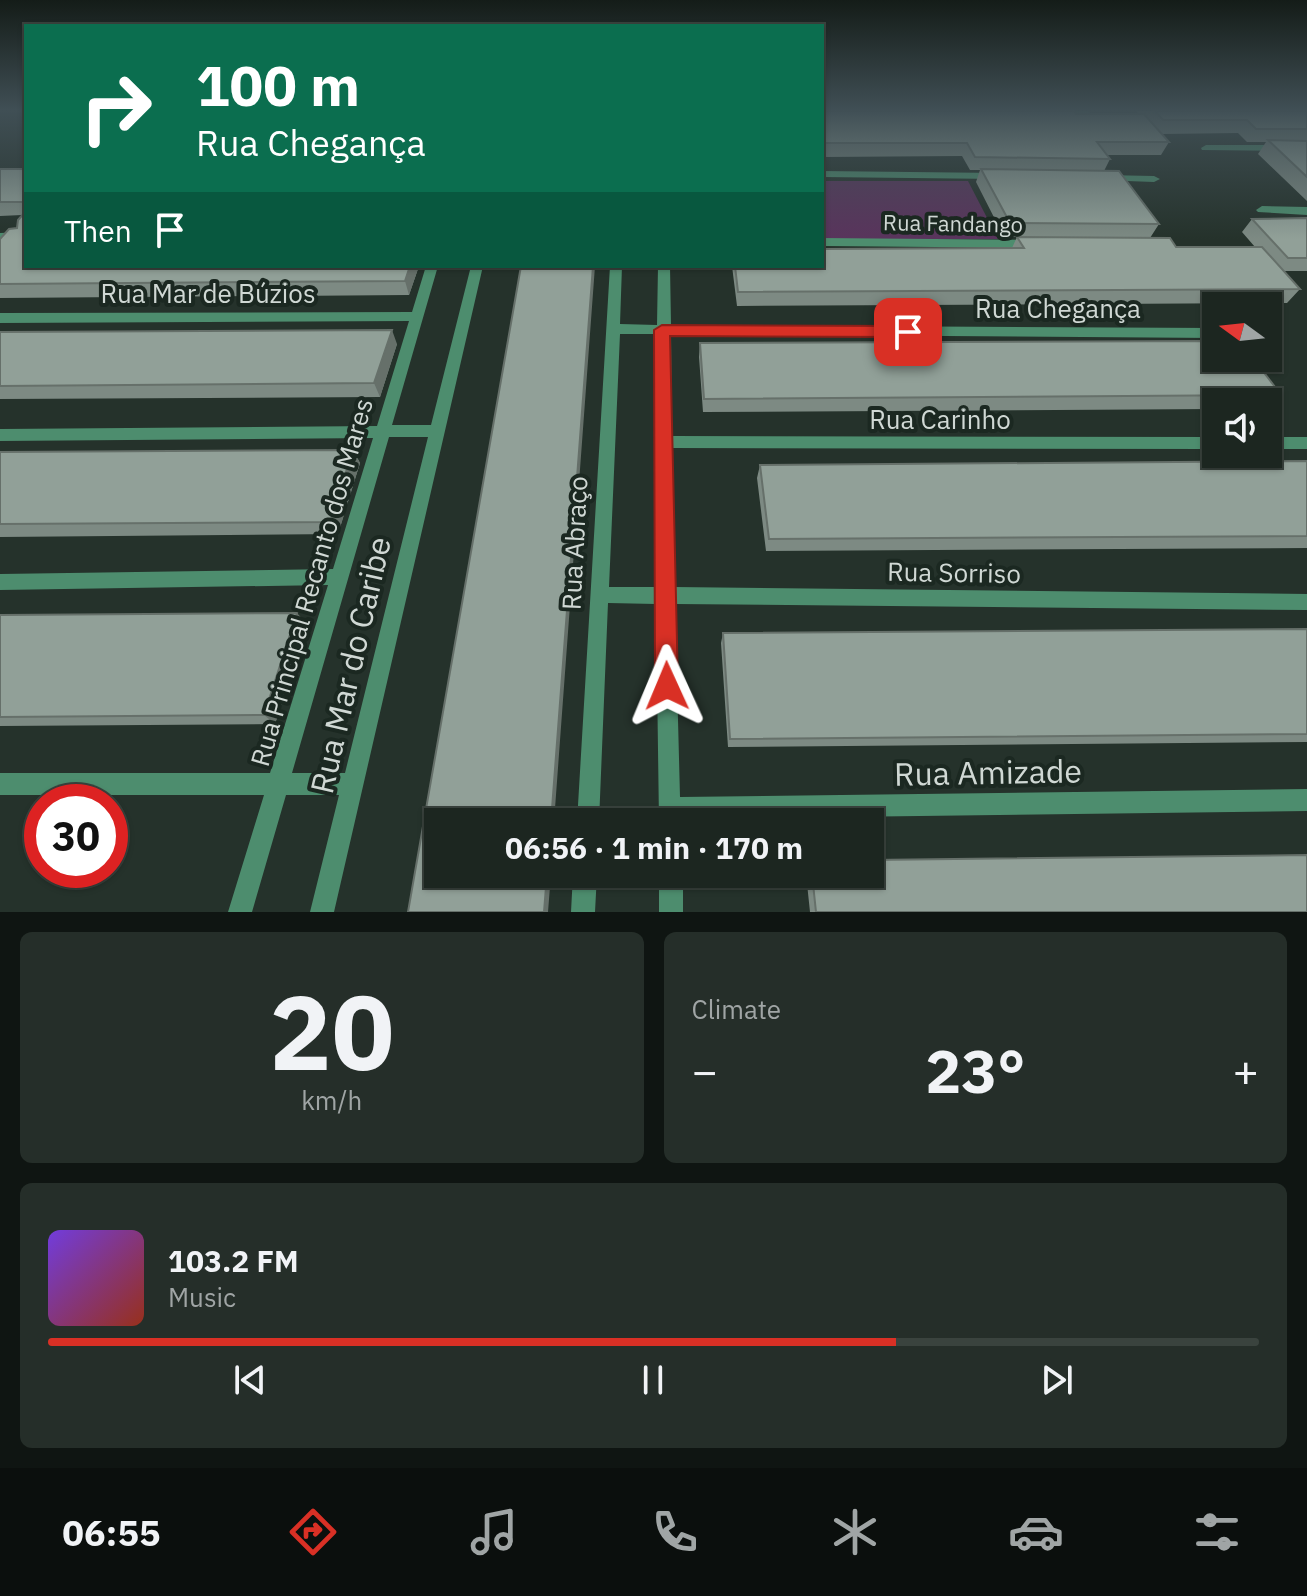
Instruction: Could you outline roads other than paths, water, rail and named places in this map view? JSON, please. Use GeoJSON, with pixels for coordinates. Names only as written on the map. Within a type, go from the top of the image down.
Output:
{"type":"FeatureCollection","features":[{"type":"Feature","properties":{"kind":"street"},"geometry":{"type":"LineString","coordinates":[[824,174],[1011,177]]}},
{"type":"Feature","properties":{"kind":"street"},"geometry":{"type":"LineString","coordinates":[[1090,178],[1154,179]]}},
{"type":"Feature","properties":{"kind":"street"},"geometry":{"type":"LineString","coordinates":[[1262,210],[1307,211]]}},
{"type":"Feature","properties":{"kind":"street"},"geometry":{"type":"LineString","coordinates":[[0,237],[24,236]]}},
{"type":"Feature","properties":{"kind":"street","name":"Rua Fandango"},"geometry":{"type":"LineString","coordinates":[[824,242],[1055,244]]}},
{"type":"Feature","properties":{"kind":"street","name":"Rua Principal Recanto dos Mares"},"geometry":{"type":"LineString","coordinates":[[240,912],[431,268]]}},
{"type":"Feature","properties":{"kind":"street","name":"Rua Mar do Caribe"},"geometry":{"type":"LineString","coordinates":[[322,912],[476,268]]}},
{"type":"Feature","properties":{"kind":"street","name":"Rua Abraço"},"geometry":{"type":"LineString","coordinates":[[589,808],[616,268]]}},
{"type":"Feature","properties":{"kind":"street"},"geometry":{"type":"LineString","coordinates":[[664,268],[662,330],[670,808]]}},
{"type":"Feature","properties":{"kind":"street","name":"Rua Mar de Búzios"},"geometry":{"type":"LineString","coordinates":[[0,318],[417,316]]}},
{"type":"Feature","properties":{"kind":"street","name":"Rua Chegança"},"geometry":{"type":"LineString","coordinates":[[612,329],[1202,333]]}},
{"type":"Feature","properties":{"kind":"street"},"geometry":{"type":"LineString","coordinates":[[0,435],[435,431]]}},
{"type":"Feature","properties":{"kind":"street","name":"Rua Carinho"},"geometry":{"type":"LineString","coordinates":[[664,442],[1202,443]]}},
{"type":"Feature","properties":{"kind":"street"},"geometry":{"type":"LineString","coordinates":[[1282,443],[1307,443]]}},
{"type":"Feature","properties":{"kind":"street"},"geometry":{"type":"LineString","coordinates":[[0,582],[338,577]]}},
{"type":"Feature","properties":{"kind":"street","name":"Rua Sorriso"},"geometry":{"type":"LineString","coordinates":[[600,595],[1307,602]]}},
{"type":"Feature","properties":{"kind":"street"},"geometry":{"type":"LineString","coordinates":[[0,784],[353,784]]}},
{"type":"Feature","properties":{"kind":"street","name":"Rua Amizade"},"geometry":{"type":"LineString","coordinates":[[884,810],[1307,800]]}},
{"type":"Feature","properties":{"kind":"street"},"geometry":{"type":"LineString","coordinates":[[583,912],[584,888]]}},
{"type":"Feature","properties":{"kind":"street"},"geometry":{"type":"LineString","coordinates":[[671,888],[671,912]]}}]}
